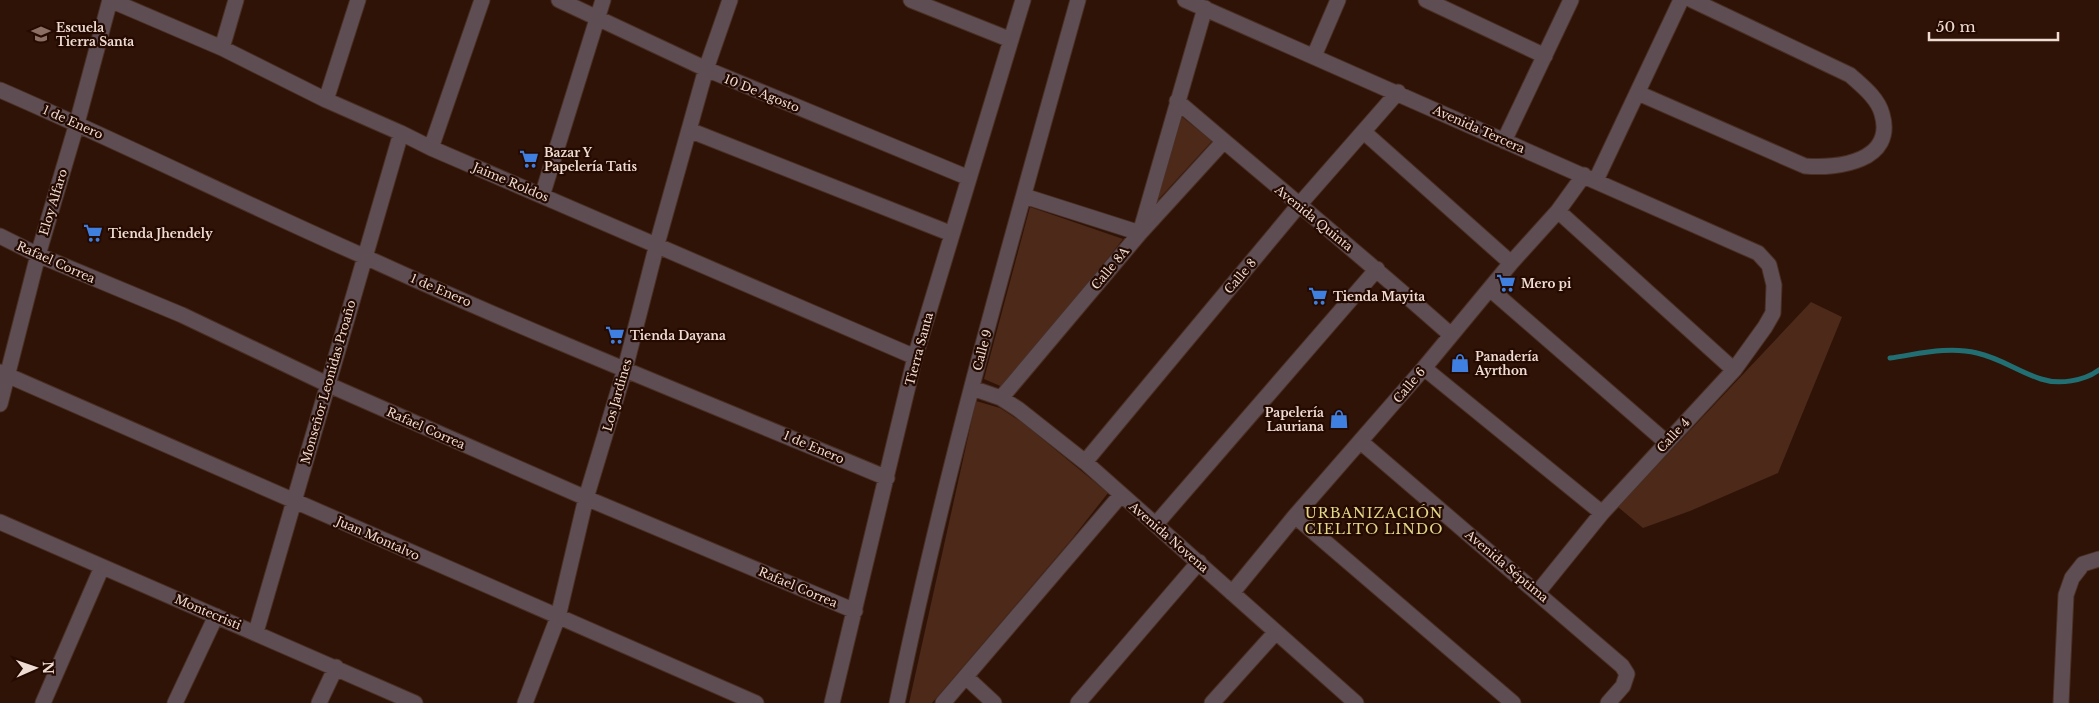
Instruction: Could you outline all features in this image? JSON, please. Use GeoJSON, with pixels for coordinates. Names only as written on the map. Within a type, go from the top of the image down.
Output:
{"type":"FeatureCollection","features":[{"type":"Feature","properties":{"kind":"street","name":"Jaime Roldos"},"geometry":{"type":"LineString","coordinates":[[110,0],[222,48],[326,100],[431,148],[915,357]]}},
{"type":"Feature","properties":{"kind":"street","name":"Eloy Alfaro"},"geometry":{"type":"LineString","coordinates":[[0,404],[4,374],[77,123],[110,0]]}},
{"type":"Feature","properties":{"kind":"street"},"geometry":{"type":"LineString","coordinates":[[222,48],[236,0]]}},
{"type":"Feature","properties":{"kind":"street"},"geometry":{"type":"LineString","coordinates":[[326,100],[358,0]]}},
{"type":"Feature","properties":{"kind":"street"},"geometry":{"type":"LineString","coordinates":[[431,148],[482,0]]}},
{"type":"Feature","properties":{"kind":"street","name":"10 De Agosto"},"geometry":{"type":"LineString","coordinates":[[559,0],[706,69],[969,178]]}},
{"type":"Feature","properties":{"kind":"street"},"geometry":{"type":"LineString","coordinates":[[542,196],[603,0]]}},
{"type":"Feature","properties":{"kind":"street","name":"Los Jardines"},"geometry":{"type":"LineString","coordinates":[[525,703],[558,617],[586,498],[625,369],[657,244],[706,69],[730,0]]}},
{"type":"Feature","properties":{"kind":"street"},"geometry":{"type":"LineString","coordinates":[[911,0],[1011,40]]}},
{"type":"Feature","properties":{"kind":"street","name":"Tierra Santa"},"geometry":{"type":"LineString","coordinates":[[832,703],[915,357],[1022,0]]}},
{"type":"Feature","properties":{"kind":"street","name":"Calle 9"},"geometry":{"type":"LineString","coordinates":[[897,703],[919,598],[972,388],[1078,0]]}},
{"type":"Feature","properties":{"kind":"street","name":"Avenida Tercera"},"geometry":{"type":"LineString","coordinates":[[1185,0],[1398,92],[1758,253],[1769,265]]}},
{"type":"Feature","properties":{"kind":"street"},"geometry":{"type":"LineString","coordinates":[[1314,56],[1338,0]]}},
{"type":"Feature","properties":{"kind":"street"},"geometry":{"type":"LineString","coordinates":[[1426,0],[1545,56]]}},
{"type":"Feature","properties":{"kind":"street"},"geometry":{"type":"LineString","coordinates":[[1504,141],[1571,0]]}},
{"type":"Feature","properties":{"kind":"street","name":"Calle 6"},"geometry":{"type":"LineString","coordinates":[[1232,593],[1295,516],[1424,368],[1510,263],[1590,178],[1638,93],[1681,0]]}},
{"type":"Feature","properties":{"kind":"street"},"geometry":{"type":"LineString","coordinates":[[1638,93],[1805,166],[1818,167],[1848,164],[1867,156],[1877,148],[1885,130],[1882,112],[1870,94],[1850,76],[1692,0]]}},
{"type":"Feature","properties":{"kind":"street"},"geometry":{"type":"LineString","coordinates":[[1024,196],[1140,233],[1205,8]]}},
{"type":"Feature","properties":{"kind":"street","name":"1 de Enero"},"geometry":{"type":"LineString","coordinates":[[0,90],[77,123],[364,257],[625,369],[887,478]]}},
{"type":"Feature","properties":{"kind":"street","name":"Calle 8"},"geometry":{"type":"LineString","coordinates":[[1085,462],[1299,206],[1398,92]]}},
{"type":"Feature","properties":{"kind":"street","name":"Avenida Quinta"},"geometry":{"type":"LineString","coordinates":[[1177,101],[1299,206],[1377,269],[1450,335]]}},
{"type":"Feature","properties":{"kind":"street"},"geometry":{"type":"LineString","coordinates":[[689,130],[952,234]]}},
{"type":"Feature","properties":{"kind":"street"},"geometry":{"type":"LineString","coordinates":[[1364,132],[1510,263]]}},
{"type":"Feature","properties":{"kind":"street","name":"Monseñor Leonidas Proaño"},"geometry":{"type":"LineString","coordinates":[[256,632],[401,133]]}},
{"type":"Feature","properties":{"kind":"street","name":"Calle 8A"},"geometry":{"type":"LineString","coordinates":[[1001,398],[1140,233],[1224,141]]}},
{"type":"Feature","properties":{"kind":"street"},"geometry":{"type":"LineString","coordinates":[[1558,211],[1734,370]]}},
{"type":"Feature","properties":{"kind":"street","name":"Rafael Correa"},"geometry":{"type":"LineString","coordinates":[[0,236],[38,255],[182,315],[329,385],[586,498],[855,611]]}},
{"type":"Feature","properties":{"kind":"street","name":"Calle 4"},"geometry":{"type":"LineString","coordinates":[[1538,592],[1602,513],[1734,370],[1766,327],[1773,313],[1774,285],[1769,265]]}},
{"type":"Feature","properties":{"kind":"street"},"geometry":{"type":"LineString","coordinates":[[1156,524],[1377,269]]}},
{"type":"Feature","properties":{"kind":"street"},"geometry":{"type":"LineString","coordinates":[[1490,289],[1666,442]]}},
{"type":"Feature","properties":{"kind":"street"},"geometry":{"type":"LineString","coordinates":[[1424,368],[1602,513]]}},
{"type":"Feature","properties":{"kind":"street","name":"Juan Montalvo"},"geometry":{"type":"LineString","coordinates":[[4,374],[756,703]]}},
{"type":"Feature","properties":{"kind":"street","name":"Avenida Novena"},"geometry":{"type":"LineString","coordinates":[[972,388],[1001,398],[1018,409],[1085,462],[1199,562],[1351,702]]}},
{"type":"Feature","properties":{"kind":"street","name":"Avenida Séptima"},"geometry":{"type":"LineString","coordinates":[[1361,442],[1622,666],[1627,674],[1623,686],[1608,703]]}},
{"type":"Feature","properties":{"kind":"street"},"geometry":{"type":"LineString","coordinates":[[943,703],[1121,495]]}},
{"type":"Feature","properties":{"kind":"street"},"geometry":{"type":"LineString","coordinates":[[1295,516],[1513,703]]}},
{"type":"Feature","properties":{"kind":"street","name":"Montecristi"},"geometry":{"type":"LineString","coordinates":[[0,522],[256,632],[415,703]]}},
{"type":"Feature","properties":{"kind":"street"},"geometry":{"type":"LineString","coordinates":[[2061,703],[2066,595],[2072,578],[2083,564],[2099,559]]}},
{"type":"Feature","properties":{"kind":"street"},"geometry":{"type":"LineString","coordinates":[[1078,703],[1199,562]]}},
{"type":"Feature","properties":{"kind":"street"},"geometry":{"type":"LineString","coordinates":[[43,703],[102,567]]}},
{"type":"Feature","properties":{"kind":"street"},"geometry":{"type":"LineString","coordinates":[[175,703],[216,616]]}},
{"type":"Feature","properties":{"kind":"street"},"geometry":{"type":"LineString","coordinates":[[1212,703],[1275,633]]}},
{"type":"Feature","properties":{"kind":"street"},"geometry":{"type":"LineString","coordinates":[[319,703],[336,667]]}},
{"type":"Feature","properties":{"kind":"street"},"geometry":{"type":"LineString","coordinates":[[966,677],[994,703]]}},
{"type":"Feature","properties":{"kind":"shaded area"},"geometry":{"type":"Polygon","coordinates":[[[1182,117],[1212,141],[1157,201],[1182,117]]]}},
{"type":"Feature","properties":{"kind":"shaded area"},"geometry":{"type":"Polygon","coordinates":[[[1030,207],[1123,239],[1005,388],[984,379],[1030,207]]]}},
{"type":"Feature","properties":{"kind":"shaded area"},"geometry":{"type":"Polygon","coordinates":[[[1811,302],[1842,317],[1778,473],[1690,511],[1643,528],[1618,507],[1811,302]]]}},
{"type":"Feature","properties":{"kind":"shaded area"},"geometry":{"type":"Polygon","coordinates":[[[976,401],[1000,408],[1023,423],[1108,493],[1071,540],[932,703],[909,703],[976,401]]]}},
{"type":"Feature","properties":{"kind":"waterway"},"geometry":{"type":"LineString","coordinates":[[1890,358],[1934,351],[1966,351],[1985,355],[2033,376],[2056,382],[2079,379],[2099,370]]}},
{"type":"Feature","properties":{"kind":"place","name":"Escuela Tierra Santa"},"geometry":{"type":"Point","coordinates":[41,34]}},
{"type":"Feature","properties":{"kind":"place","name":"Bazar Y Papelería Tatis"},"geometry":{"type":"Point","coordinates":[529,159]}},
{"type":"Feature","properties":{"kind":"place","name":"Tienda Jhendely"},"geometry":{"type":"Point","coordinates":[93,233]}},
{"type":"Feature","properties":{"kind":"place","name":"Mero pi"},"geometry":{"type":"Point","coordinates":[1506,283]}},
{"type":"Feature","properties":{"kind":"place","name":"Tienda Mayita"},"geometry":{"type":"Point","coordinates":[1318,296]}},
{"type":"Feature","properties":{"kind":"place","name":"Tienda Dayana"},"geometry":{"type":"Point","coordinates":[615,335]}},
{"type":"Feature","properties":{"kind":"place","name":"Panadería Ayrthon"},"geometry":{"type":"Point","coordinates":[1460,363]}},
{"type":"Feature","properties":{"kind":"place","name":"Papelería Lauriana"},"geometry":{"type":"Point","coordinates":[1339,419]}},
{"type":"Feature","properties":{"kind":"district","name":"URBANIZACIÓN CIELITO LINDO"},"geometry":{"type":"Point","coordinates":[1374,522]}}]}
